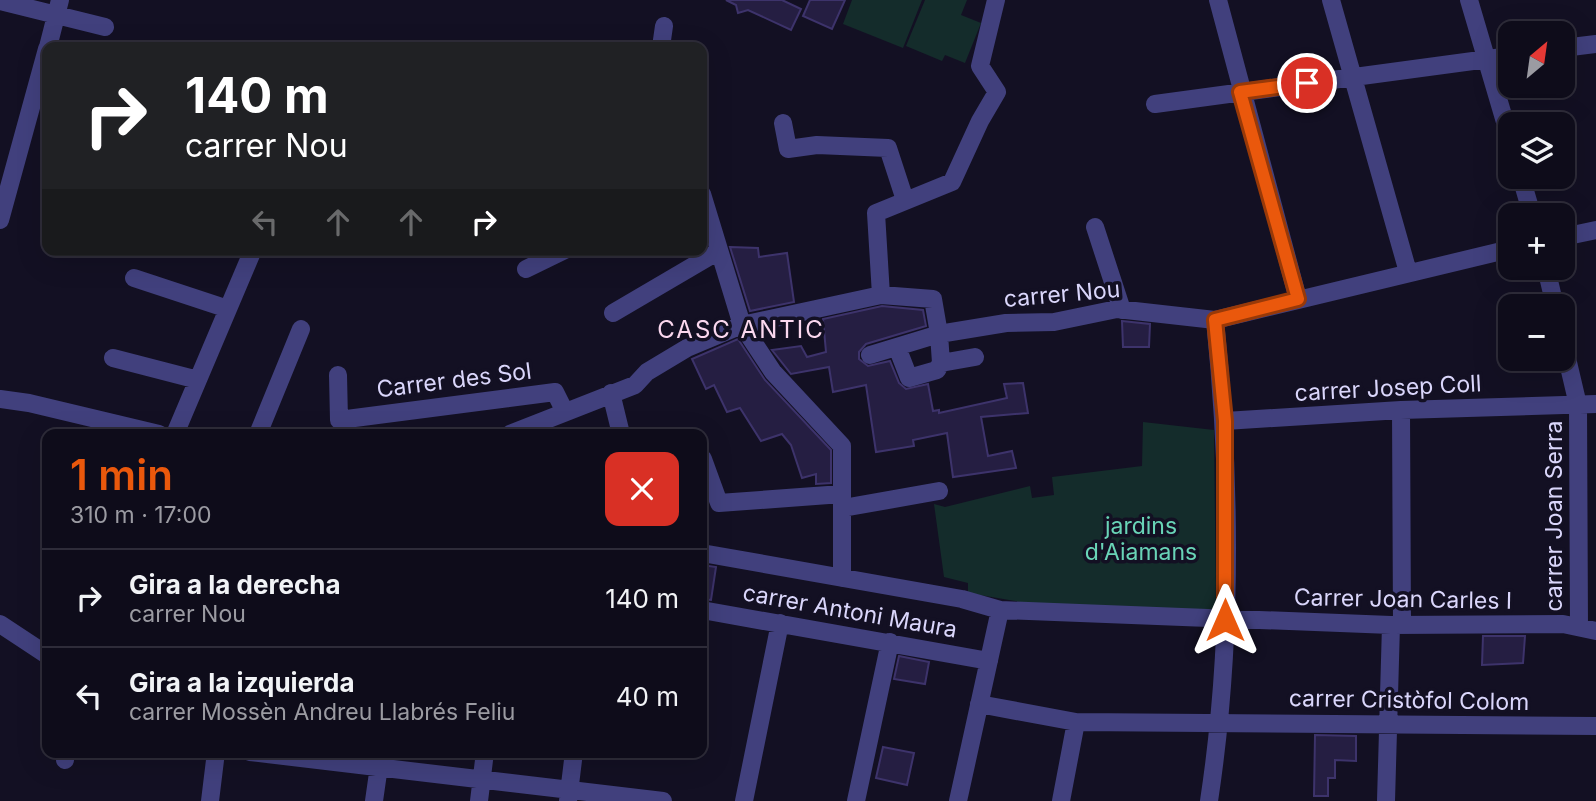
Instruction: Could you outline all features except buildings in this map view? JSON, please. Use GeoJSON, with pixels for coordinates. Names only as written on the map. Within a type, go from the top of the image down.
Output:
{"type":"FeatureCollection","features":[{"type":"Feature","properties":{"kind":"street"},"geometry":{"type":"LineString","coordinates":[[881,295],[876,213],[953,182],[980,121],[997,92],[979,66],[996,0]]}},
{"type":"Feature","properties":{"kind":"street"},"geometry":{"type":"LineString","coordinates":[[1218,0],[1240,92],[1298,299]]}},
{"type":"Feature","properties":{"kind":"street"},"geometry":{"type":"LineString","coordinates":[[1331,0],[1408,272]]}},
{"type":"Feature","properties":{"kind":"street"},"geometry":{"type":"LineString","coordinates":[[1469,0],[1502,112]]}},
{"type":"Feature","properties":{"kind":"street"},"geometry":{"type":"LineString","coordinates":[[0,1],[59,7],[105,27]]}},
{"type":"Feature","properties":{"kind":"street"},"geometry":{"type":"LineString","coordinates":[[49,42],[59,7]]}},
{"type":"Feature","properties":{"kind":"street"},"geometry":{"type":"LineString","coordinates":[[661,42],[664,26]]}},
{"type":"Feature","properties":{"kind":"street"},"geometry":{"type":"LineString","coordinates":[[1575,47],[1596,44]]}},
{"type":"Feature","properties":{"kind":"street"},"geometry":{"type":"LineString","coordinates":[[1156,104],[1498,57]]}},
{"type":"Feature","properties":{"kind":"street"},"geometry":{"type":"LineString","coordinates":[[0,220],[42,66]]}},
{"type":"Feature","properties":{"kind":"street"},"geometry":{"type":"LineString","coordinates":[[783,122],[788,149],[817,145],[888,148],[905,200]]}},
{"type":"Feature","properties":{"kind":"street"},"geometry":{"type":"LineString","coordinates":[[707,207],[717,252],[742,325],[773,372],[842,446],[842,578]]}},
{"type":"Feature","properties":{"kind":"street"},"geometry":{"type":"LineString","coordinates":[[1095,227],[1122,310]]}},
{"type":"Feature","properties":{"kind":"street"},"geometry":{"type":"LineString","coordinates":[[1575,234],[1596,230]]}},
{"type":"Feature","properties":{"kind":"street"},"geometry":{"type":"LineString","coordinates":[[613,313],[717,252]]}},
{"type":"Feature","properties":{"kind":"street","name":"carrer Nou"},"geometry":{"type":"LineString","coordinates":[[870,355],[939,334],[1006,323],[1055,322],[1122,310],[1215,320],[1498,252]]}},
{"type":"Feature","properties":{"kind":"street"},"geometry":{"type":"LineString","coordinates":[[177,429],[250,256]]}},
{"type":"Feature","properties":{"kind":"street"},"geometry":{"type":"LineString","coordinates":[[526,269],[553,256]]}},
{"type":"Feature","properties":{"kind":"street"},"geometry":{"type":"LineString","coordinates":[[134,278],[228,309]]}},
{"type":"Feature","properties":{"kind":"street"},"geometry":{"type":"LineString","coordinates":[[521,429],[564,410],[635,385],[648,372],[687,348],[742,325],[881,295],[933,299],[941,363],[937,370],[909,377],[897,347]]}},
{"type":"Feature","properties":{"kind":"street"},"geometry":{"type":"LineString","coordinates":[[1209,801],[1221,723],[1225,620],[1225,421],[1215,320]]}},
{"type":"Feature","properties":{"kind":"street"},"geometry":{"type":"LineString","coordinates":[[260,429],[301,329]]}},
{"type":"Feature","properties":{"kind":"street"},"geometry":{"type":"LineString","coordinates":[[941,363],[975,357]]}},
{"type":"Feature","properties":{"kind":"street"},"geometry":{"type":"LineString","coordinates":[[113,358],[198,380]]}},
{"type":"Feature","properties":{"kind":"street","name":"carrer Joan Serra"},"geometry":{"type":"LineString","coordinates":[[1574,371],[1587,405],[1588,629]]}},
{"type":"Feature","properties":{"kind":"street","name":"Carrer des Sol"},"geometry":{"type":"LineString","coordinates":[[338,375],[339,420],[555,392],[564,410]]}},
{"type":"Feature","properties":{"kind":"street"},"geometry":{"type":"LineString","coordinates":[[611,393],[620,429]]}},
{"type":"Feature","properties":{"kind":"street"},"geometry":{"type":"LineString","coordinates":[[0,399],[29,402],[132,429]]}},
{"type":"Feature","properties":{"kind":"street","name":"carrer Josep Coll"},"geometry":{"type":"LineString","coordinates":[[1225,421],[1401,410],[1587,405]]}},
{"type":"Feature","properties":{"kind":"street"},"geometry":{"type":"LineString","coordinates":[[1387,801],[1388,724],[1397,625],[1401,410]]}},
{"type":"Feature","properties":{"kind":"street"},"geometry":{"type":"LineString","coordinates":[[707,470],[719,503],[842,501],[939,491]]}},
{"type":"Feature","properties":{"kind":"street","name":"Carrer Joan Carles I"},"geometry":{"type":"LineString","coordinates":[[707,554],[962,599],[1000,610],[1397,625],[1563,624],[1588,629]]}},
{"type":"Feature","properties":{"kind":"street"},"geometry":{"type":"LineString","coordinates":[[957,801],[1000,610]]}},
{"type":"Feature","properties":{"kind":"street","name":"carrer Antoni Maura"},"geometry":{"type":"LineString","coordinates":[[707,611],[989,661]]}},
{"type":"Feature","properties":{"kind":"street"},"geometry":{"type":"LineString","coordinates":[[744,801],[780,623]]}},
{"type":"Feature","properties":{"kind":"street"},"geometry":{"type":"LineString","coordinates":[[0,624],[42,652]]}},
{"type":"Feature","properties":{"kind":"street"},"geometry":{"type":"LineString","coordinates":[[856,801],[890,642]]}},
{"type":"Feature","properties":{"kind":"street","name":"carrer Cristòfol Colom"},"geometry":{"type":"LineString","coordinates":[[979,704],[1076,722],[1596,726]]}},
{"type":"Feature","properties":{"kind":"street"},"geometry":{"type":"LineString","coordinates":[[1061,801],[1076,722]]}},
{"type":"Feature","properties":{"kind":"street"},"geometry":{"type":"LineString","coordinates":[[210,801],[215,758]]}},
{"type":"Feature","properties":{"kind":"street"},"geometry":{"type":"LineString","coordinates":[[337,758],[380,761],[568,796],[663,801]]}},
{"type":"Feature","properties":{"kind":"street"},"geometry":{"type":"LineString","coordinates":[[479,801],[484,758]]}},
{"type":"Feature","properties":{"kind":"street"},"geometry":{"type":"LineString","coordinates":[[568,796],[573,758]]}},
{"type":"Feature","properties":{"kind":"street"},"geometry":{"type":"LineString","coordinates":[[374,801],[380,761]]}},
{"type":"Feature","properties":{"kind":"green space"},"geometry":{"type":"Polygon","coordinates":[[[852,0],[922,0],[903,48],[843,24],[852,0]]]}},
{"type":"Feature","properties":{"kind":"green space"},"geometry":{"type":"Polygon","coordinates":[[[925,0],[967,0],[961,15],[981,23],[965,63],[945,55],[942,61],[906,46],[925,0]]]}},
{"type":"Feature","properties":{"kind":"green space","name":"jardins d'Aiamans"},"geometry":{"type":"Polygon","coordinates":[[[1143,422],[1214,430],[1216,613],[1068,610],[968,593],[968,583],[944,577],[934,504],[945,507],[1030,486],[1032,498],[1054,495],[1052,477],[1142,466],[1143,422]]]}},
{"type":"Feature","properties":{"kind":"district","name":"CASC ANTIC"},"geometry":{"type":"Point","coordinates":[741,329]}},
{"type":"Feature","properties":{"kind":"route"},"geometry":{"type":"LineString","coordinates":[[1225,620],[1225,421],[1215,320],[1298,299],[1240,92],[1307,83]]}}]}
